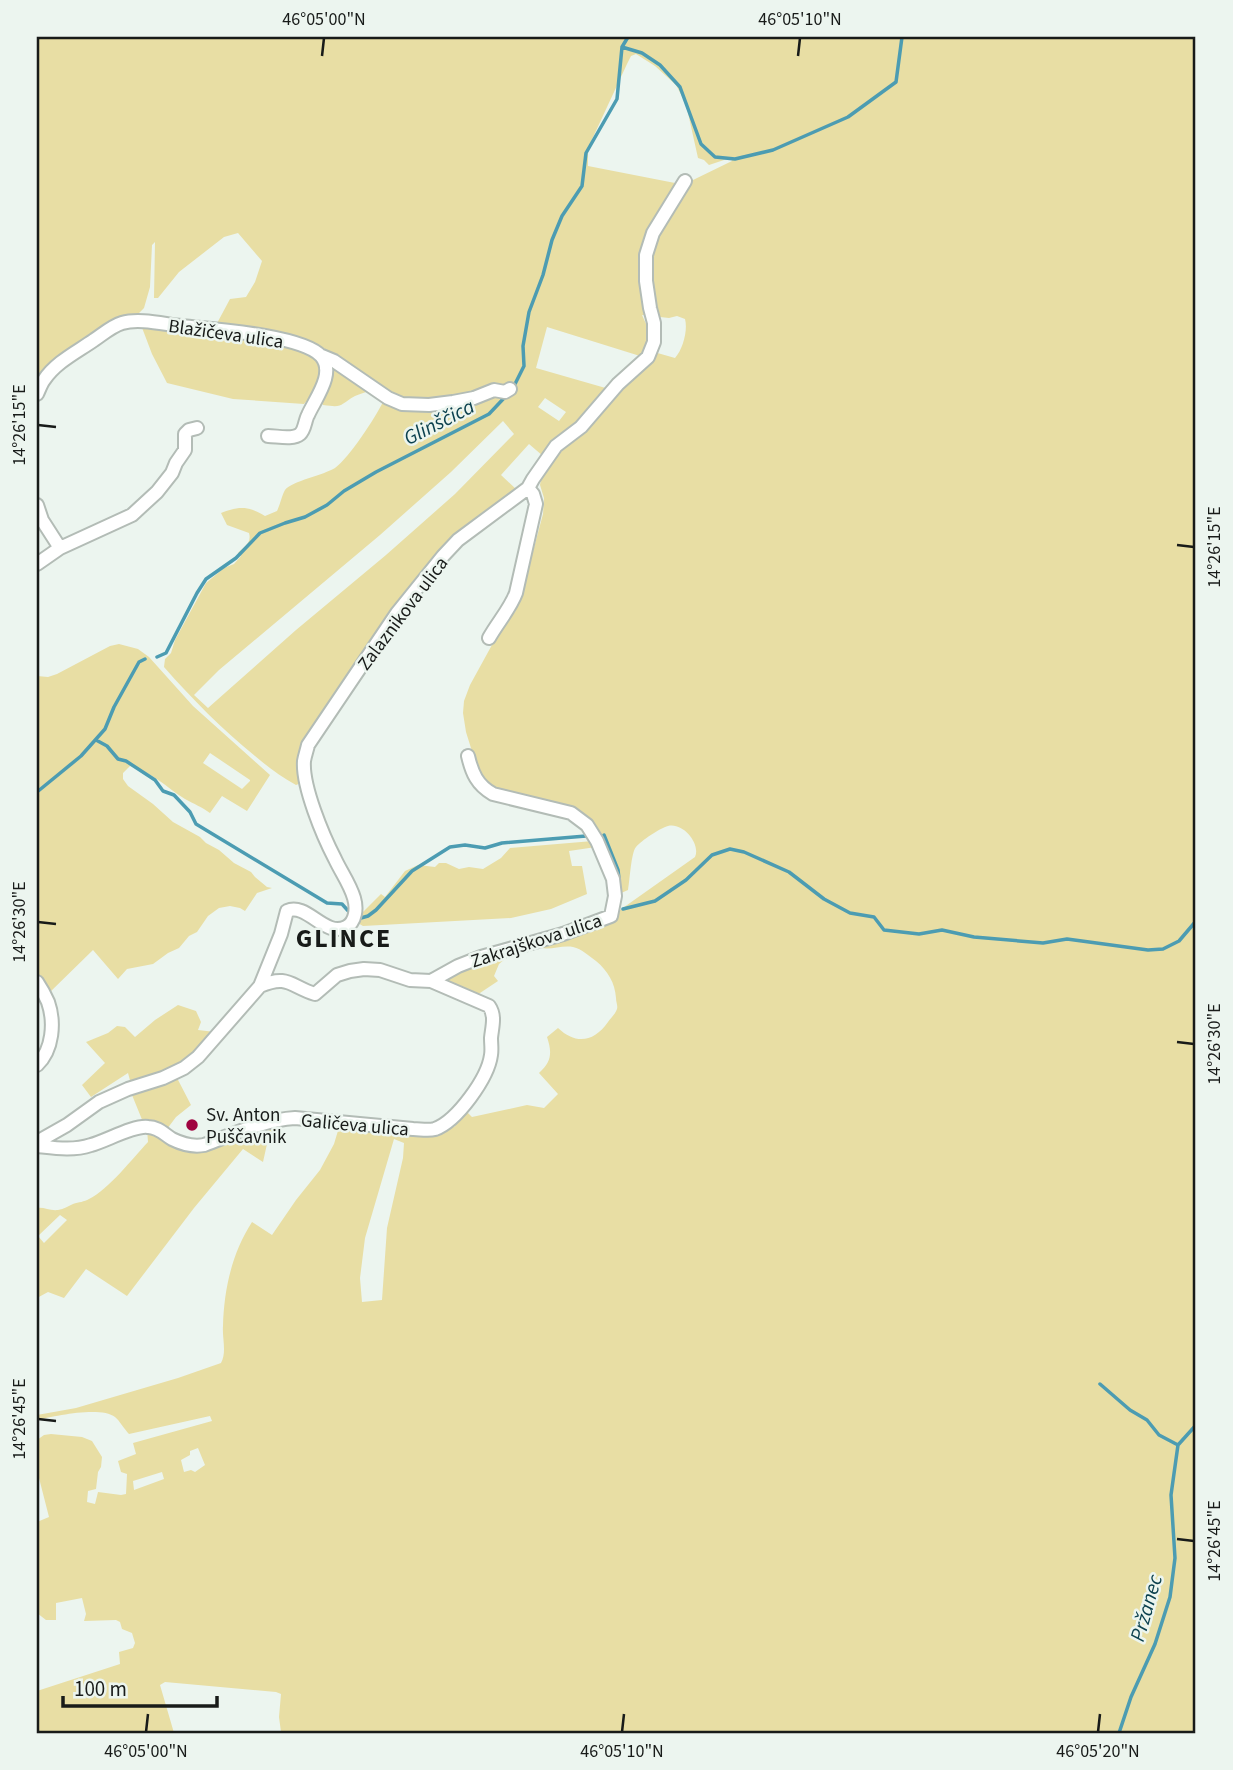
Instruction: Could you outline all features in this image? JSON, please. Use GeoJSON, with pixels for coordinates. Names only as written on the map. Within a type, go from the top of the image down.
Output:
{"type":"FeatureCollection","features":[{"type":"Feature","properties":{"kind":"street","name":"Zalaznikova ulica"},"geometry":{"type":"LineString","coordinates":[[260,986],[281,934],[287,911],[300,909],[322,924],[339,929],[347,927],[355,914],[354,898],[334,857],[307,786],[304,760],[308,744],[397,613],[443,556],[458,540],[528,488],[556,446],[587,421],[618,384],[648,356],[654,342],[654,323],[646,281],[646,255],[653,233],[685,181]]}},
{"type":"Feature","properties":{"kind":"street","name":"Blažičeva ulica"},"geometry":{"type":"LineString","coordinates":[[37,394],[60,363],[109,329],[122,323],[148,322],[256,334],[301,344],[334,361],[388,398],[402,404],[453,402],[494,390],[505,392],[510,389]]}},
{"type":"Feature","properties":{"kind":"street"},"geometry":{"type":"LineString","coordinates":[[268,436],[298,436],[303,432],[306,418],[327,372],[322,356]]}},
{"type":"Feature","properties":{"kind":"street"},"geometry":{"type":"LineString","coordinates":[[37,564],[60,548],[132,514],[145,504],[172,473],[185,450],[185,434],[197,428]]}},
{"type":"Feature","properties":{"kind":"street"},"geometry":{"type":"LineString","coordinates":[[489,638],[512,604],[516,593],[536,504],[528,488]]}},
{"type":"Feature","properties":{"kind":"street"},"geometry":{"type":"LineString","coordinates":[[37,505],[42,520],[60,548]]}},
{"type":"Feature","properties":{"kind":"street","name":"Zakrajškova ulica"},"geometry":{"type":"LineString","coordinates":[[431,981],[481,957],[563,934],[611,916],[614,905],[613,879],[587,825],[571,813],[493,794],[484,789],[471,770],[468,756]]}},
{"type":"Feature","properties":{"kind":"street"},"geometry":{"type":"LineString","coordinates":[[37,1144],[99,1102],[184,1068],[198,1057],[260,986],[272,981],[291,982],[314,994],[337,975],[363,969],[380,970],[410,980],[431,981]]}},
{"type":"Feature","properties":{"kind":"street","name":"Galičeva ulica"},"geometry":{"type":"LineString","coordinates":[[37,1144],[71,1149],[150,1126],[172,1139],[196,1146],[261,1123],[287,1118],[413,1129],[438,1128],[476,1092],[491,1055],[493,1018],[489,1006],[431,981]]}},
{"type":"Feature","properties":{"kind":"street"},"geometry":{"type":"LineString","coordinates":[[37,982],[47,1000],[52,1033],[41,1062],[37,1065]]}},
{"type":"Feature","properties":{"kind":"shaded area"},"geometry":{"type":"Polygon","coordinates":[[[37,37],[1196,37],[1196,1733],[284,1733],[281,1732],[279,1717],[281,1694],[165,1682],[160,1685],[174,1733],[38,1733],[37,1691],[120,1664],[119,1652],[133,1648],[135,1643],[132,1633],[122,1629],[120,1622],[116,1620],[84,1621],[86,1614],[82,1598],[56,1603],[56,1620],[46,1620],[37,1613],[37,1522],[49,1517],[37,1478],[37,1440],[51,1434],[82,1437],[92,1441],[102,1457],[96,1489],[88,1491],[87,1502],[95,1504],[98,1492],[126,1494],[127,1474],[121,1472],[118,1461],[136,1454],[133,1443],[212,1421],[210,1416],[129,1434],[117,1418],[99,1412],[37,1420],[37,1415],[76,1408],[221,1363],[224,1354],[227,1285],[239,1246],[252,1222],[272,1235],[320,1170],[334,1144],[340,1124],[430,1132],[448,1125],[454,1127],[467,1112],[472,1117],[527,1105],[544,1108],[558,1094],[539,1073],[550,1056],[547,1037],[558,1028],[578,1039],[591,1037],[603,1029],[617,1007],[612,982],[596,961],[573,947],[541,948],[538,944],[582,931],[618,916],[620,910],[695,857],[696,852],[693,840],[679,827],[668,826],[660,829],[634,850],[628,890],[619,894],[609,858],[593,827],[585,818],[575,810],[494,790],[480,777],[463,713],[470,685],[504,623],[515,612],[521,596],[543,514],[544,498],[540,485],[546,462],[556,449],[584,427],[636,366],[640,356],[547,327],[536,368],[609,389],[585,420],[543,456],[529,444],[501,475],[517,490],[455,539],[399,604],[306,739],[301,755],[301,783],[296,785],[243,746],[196,702],[164,667],[165,659],[171,653],[175,640],[206,583],[224,568],[234,564],[241,556],[238,553],[248,542],[249,533],[227,525],[221,513],[244,508],[265,516],[277,511],[285,490],[289,487],[330,471],[341,463],[383,402],[372,390],[338,406],[323,405],[320,400],[336,360],[289,337],[215,327],[230,299],[246,297],[255,282],[262,261],[238,233],[224,237],[179,272],[158,298],[154,298],[155,242],[152,245],[150,287],[144,308],[138,314],[119,319],[66,354],[47,371],[37,375],[37,37]],[[636,54],[631,56],[588,148],[588,166],[675,183],[667,206],[673,205],[693,180],[732,161],[730,158],[709,165],[698,158],[686,104],[676,85],[655,66],[636,54]],[[642,315],[647,326],[646,350],[642,355],[654,352],[675,358],[684,339],[685,319],[677,316],[669,318],[642,315]],[[545,398],[538,407],[559,421],[566,412],[545,398]],[[503,421],[380,535],[219,670],[194,695],[208,708],[455,494],[514,434],[503,421]],[[394,1139],[365,1238],[360,1278],[362,1302],[382,1300],[387,1228],[403,1158],[404,1143],[394,1139]],[[198,1448],[190,1451],[190,1455],[181,1460],[184,1472],[195,1472],[205,1465],[198,1448]],[[162,1472],[133,1481],[134,1490],[164,1479],[162,1472]]]}},
{"type":"Feature","properties":{"kind":"shaded area"},"geometry":{"type":"Polygon","coordinates":[[[141,325],[236,333],[301,347],[321,361],[319,379],[312,395],[304,404],[233,399],[167,383],[141,325]]]}},
{"type":"Feature","properties":{"kind":"shaded area"},"geometry":{"type":"Polygon","coordinates":[[[119,644],[138,649],[149,657],[193,706],[270,775],[247,811],[222,796],[210,813],[138,769],[130,766],[123,773],[123,779],[173,822],[200,837],[272,888],[257,893],[245,911],[230,906],[219,908],[208,916],[197,932],[189,936],[179,948],[153,964],[127,969],[118,979],[93,950],[48,994],[37,973],[37,676],[57,674],[110,646],[119,644]],[[210,753],[203,763],[242,789],[250,780],[210,753]]]}},
{"type":"Feature","properties":{"kind":"shaded area"},"geometry":{"type":"Polygon","coordinates":[[[593,841],[596,847],[569,851],[572,866],[582,866],[587,894],[551,909],[511,918],[363,926],[356,922],[381,894],[385,897],[405,871],[418,865],[435,867],[439,863],[446,863],[459,869],[483,869],[501,858],[510,848],[593,841]]]}},
{"type":"Feature","properties":{"kind":"shaded area"},"geometry":{"type":"Polygon","coordinates":[[[511,954],[499,964],[494,976],[498,981],[474,997],[442,983],[455,970],[511,954]]]}},
{"type":"Feature","properties":{"kind":"shaded area"},"geometry":{"type":"Polygon","coordinates":[[[178,1005],[196,1011],[201,1022],[198,1030],[215,1032],[183,1065],[131,1084],[128,1073],[91,1097],[82,1085],[105,1063],[86,1042],[117,1026],[125,1027],[135,1037],[178,1005]]]}},
{"type":"Feature","properties":{"kind":"shaded area"},"geometry":{"type":"Polygon","coordinates":[[[176,1076],[191,1105],[176,1117],[167,1129],[143,1122],[132,1095],[134,1091],[176,1076]]]}},
{"type":"Feature","properties":{"kind":"shaded area"},"geometry":{"type":"Polygon","coordinates":[[[281,1124],[269,1135],[263,1162],[243,1149],[127,1296],[86,1269],[64,1298],[48,1292],[37,1298],[37,1208],[60,1210],[97,1194],[148,1142],[147,1129],[188,1147],[281,1124]],[[60,1215],[38,1236],[44,1243],[67,1220],[60,1215]]]}},
{"type":"Feature","properties":{"kind":"waterway","name":"Glinščica"},"geometry":{"type":"LineString","coordinates":[[513,388],[524,366],[523,346],[529,312],[552,240],[562,216],[582,186],[586,153],[617,99],[622,47],[628,37]]}},
{"type":"Feature","properties":{"kind":"waterway"},"geometry":{"type":"LineString","coordinates":[[622,47],[642,53],[660,65],[680,87],[701,144],[715,157],[735,159],[773,150],[848,117],[896,82],[902,37]]}},
{"type":"Feature","properties":{"kind":"waterway","name":"Glinščica"},"geometry":{"type":"LineString","coordinates":[[157,657],[166,653],[206,579],[236,558],[260,533],[305,517],[327,505],[344,491],[376,472],[489,414],[506,396]]}},
{"type":"Feature","properties":{"kind":"waterway","name":"Glinščica"},"geometry":{"type":"LineString","coordinates":[[37,792],[81,756],[105,729],[139,662],[145,659]]}},
{"type":"Feature","properties":{"kind":"waterway"},"geometry":{"type":"LineString","coordinates":[[96,740],[107,746],[118,759],[126,761],[155,780],[163,791],[174,795],[190,812],[196,824],[327,903],[342,904],[351,914]]}},
{"type":"Feature","properties":{"kind":"waterway"},"geometry":{"type":"LineString","coordinates":[[604,835],[619,879]]}},
{"type":"Feature","properties":{"kind":"waterway"},"geometry":{"type":"LineString","coordinates":[[361,918],[376,910],[412,871],[450,847],[465,845],[485,848],[502,843],[586,836]]}},
{"type":"Feature","properties":{"kind":"waterway"},"geometry":{"type":"LineString","coordinates":[[623,909],[655,901],[686,880],[712,855],[730,849],[744,852],[789,872],[824,899],[850,913],[874,917],[884,930],[919,934],[942,930],[974,937],[1043,943],[1067,939],[1148,950],[1163,949],[1179,941],[1196,921]]}},
{"type":"Feature","properties":{"kind":"waterway"},"geometry":{"type":"LineString","coordinates":[[1100,1384],[1130,1410],[1147,1420],[1159,1435],[1178,1445]]}},
{"type":"Feature","properties":{"kind":"waterway"},"geometry":{"type":"LineString","coordinates":[[1178,1445],[1196,1425]]}},
{"type":"Feature","properties":{"kind":"waterway","name":"Pržanec"},"geometry":{"type":"LineString","coordinates":[[1119,1733],[1131,1697],[1155,1644],[1170,1597],[1175,1558],[1171,1495],[1178,1445]]}},
{"type":"Feature","properties":{"kind":"place","name":"Sv. Anton Puščavnik"},"geometry":{"type":"Point","coordinates":[192,1125]}},
{"type":"Feature","properties":{"kind":"district","name":"GLINCE"},"geometry":{"type":"Point","coordinates":[344,938]}}]}
